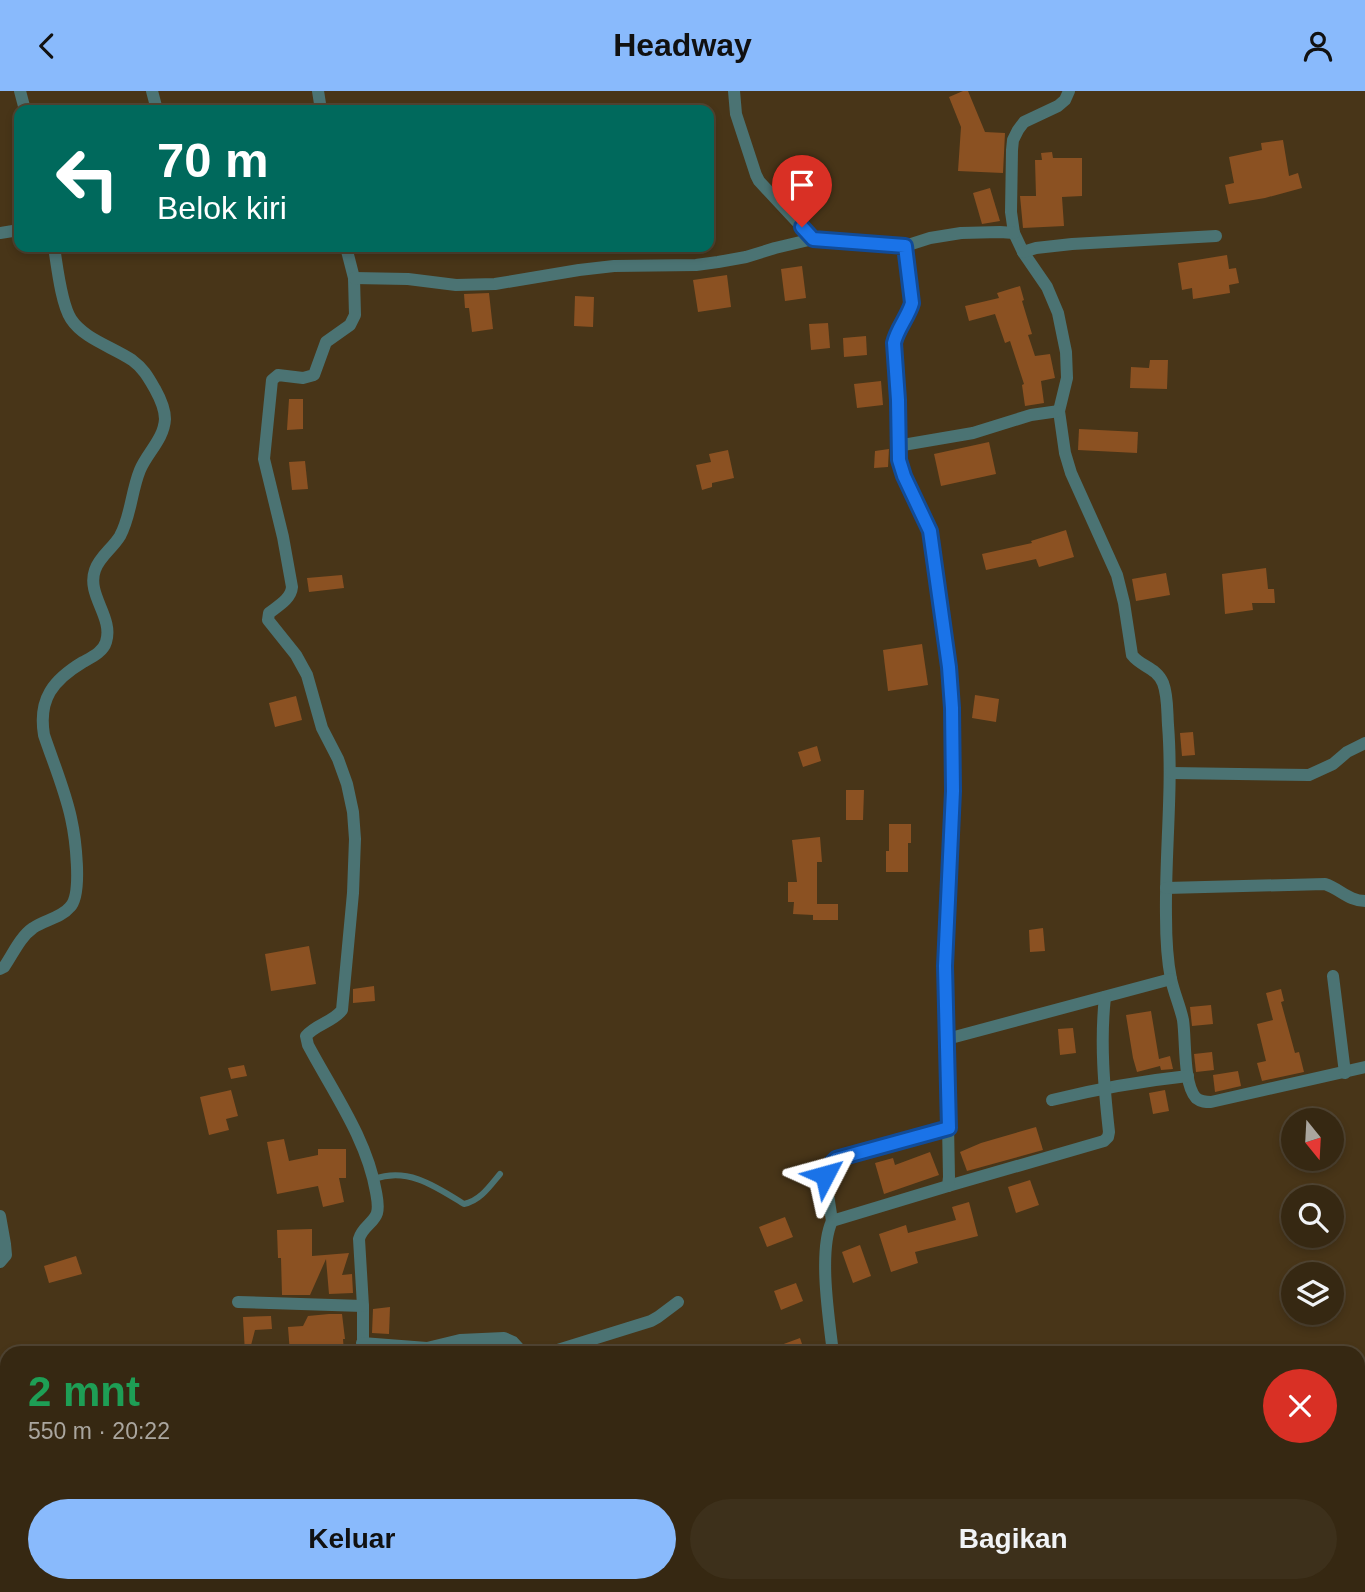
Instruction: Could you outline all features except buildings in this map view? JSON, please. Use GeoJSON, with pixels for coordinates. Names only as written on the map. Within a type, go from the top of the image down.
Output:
{"type":"FeatureCollection","features":[{"type":"Feature","properties":{"kind":"street"},"geometry":{"type":"LineString","coordinates":[[734,91],[736,114],[759,181],[813,239]]}},
{"type":"Feature","properties":{"kind":"street"},"geometry":{"type":"LineString","coordinates":[[1069,91],[1058,106],[1024,122],[1013,140],[1011,212],[1014,233],[1023,252],[1047,287],[1058,313],[1066,352],[1067,378],[1059,411],[1061,435],[1071,474],[1120,583],[1132,655],[1157,673],[1166,696],[1171,773],[1166,888],[1167,950],[1171,979],[1182,1018],[1191,1090],[1202,1101],[1211,1102],[1365,1067]]}},
{"type":"Feature","properties":{"kind":"street"},"geometry":{"type":"LineString","coordinates":[[354,278],[408,279],[456,285],[495,284],[614,266],[696,265],[718,262],[813,239],[905,246],[961,233],[1014,233]]}},
{"type":"Feature","properties":{"kind":"street"},"geometry":{"type":"LineString","coordinates":[[1023,252],[1072,244],[1216,236]]}},
{"type":"Feature","properties":{"kind":"street"},"geometry":{"type":"LineString","coordinates":[[905,246],[912,303],[894,343],[899,460],[930,531],[952,708],[953,791],[945,966],[948,1186]]}},
{"type":"Feature","properties":{"kind":"street"},"geometry":{"type":"LineString","coordinates":[[0,969],[30,930],[64,913],[72,906],[77,894],[78,879],[71,817],[44,736],[44,712],[58,680],[66,672],[96,655],[106,645],[106,620],[94,591],[94,571],[124,527],[140,469],[163,432],[165,420],[160,398],[146,373],[132,361],[85,333],[71,319],[64,301],[55,252]]}},
{"type":"Feature","properties":{"kind":"street"},"geometry":{"type":"LineString","coordinates":[[347,252],[354,278],[355,315],[350,325],[326,342],[314,375],[303,378],[278,375],[272,380],[264,459],[292,587],[288,597],[269,613],[268,620],[307,675],[322,728],[338,759],[347,785],[353,812],[353,893],[342,1010],[306,1036],[324,1075],[344,1108],[374,1179],[378,1212],[361,1232],[359,1239],[362,1346]]}},
{"type":"Feature","properties":{"kind":"street"},"geometry":{"type":"LineString","coordinates":[[898,446],[973,433],[1031,415],[1059,411]]}},
{"type":"Feature","properties":{"kind":"street"},"geometry":{"type":"LineString","coordinates":[[1171,773],[1309,775],[1333,764],[1347,752],[1365,743]]}},
{"type":"Feature","properties":{"kind":"street"},"geometry":{"type":"LineString","coordinates":[[1166,888],[1325,884],[1353,900],[1365,901]]}},
{"type":"Feature","properties":{"kind":"street"},"geometry":{"type":"LineString","coordinates":[[1334,977],[1345,1073]]}},
{"type":"Feature","properties":{"kind":"street"},"geometry":{"type":"LineString","coordinates":[[947,1039],[1171,979]]}},
{"type":"Feature","properties":{"kind":"street"},"geometry":{"type":"LineString","coordinates":[[832,1221],[1104,1141],[1109,1132],[1102,1024],[1105,997]]}},
{"type":"Feature","properties":{"kind":"street"},"geometry":{"type":"LineString","coordinates":[[1052,1100],[1104,1087],[1188,1076]]}},
{"type":"Feature","properties":{"kind":"street"},"geometry":{"type":"LineString","coordinates":[[832,1346],[826,1289],[826,1240],[832,1221],[825,1175],[827,1168],[836,1159],[949,1128]]}},
{"type":"Feature","properties":{"kind":"street"},"geometry":{"type":"LineString","coordinates":[[0,1216],[6,1255],[0,1262]]}},
{"type":"Feature","properties":{"kind":"street"},"geometry":{"type":"LineString","coordinates":[[238,1301],[363,1306]]}},
{"type":"Feature","properties":{"kind":"street"},"geometry":{"type":"LineString","coordinates":[[571,1346],[651,1321],[678,1302]]}},
{"type":"Feature","properties":{"kind":"street"},"geometry":{"type":"LineString","coordinates":[[436,1346],[460,1340],[503,1338],[517,1346]]}},
{"type":"Feature","properties":{"kind":"lane"},"geometry":{"type":"LineString","coordinates":[[374,1179],[406,1174],[438,1187],[464,1204],[480,1197],[500,1174]]}},
{"type":"Feature","properties":{"kind":"route"},"geometry":{"type":"LineString","coordinates":[[802,227],[813,239],[905,246],[912,303],[894,343],[899,460],[930,531],[944,623],[952,708],[953,791],[945,966],[949,1128],[836,1159],[830,1163],[825,1175]]}}]}
